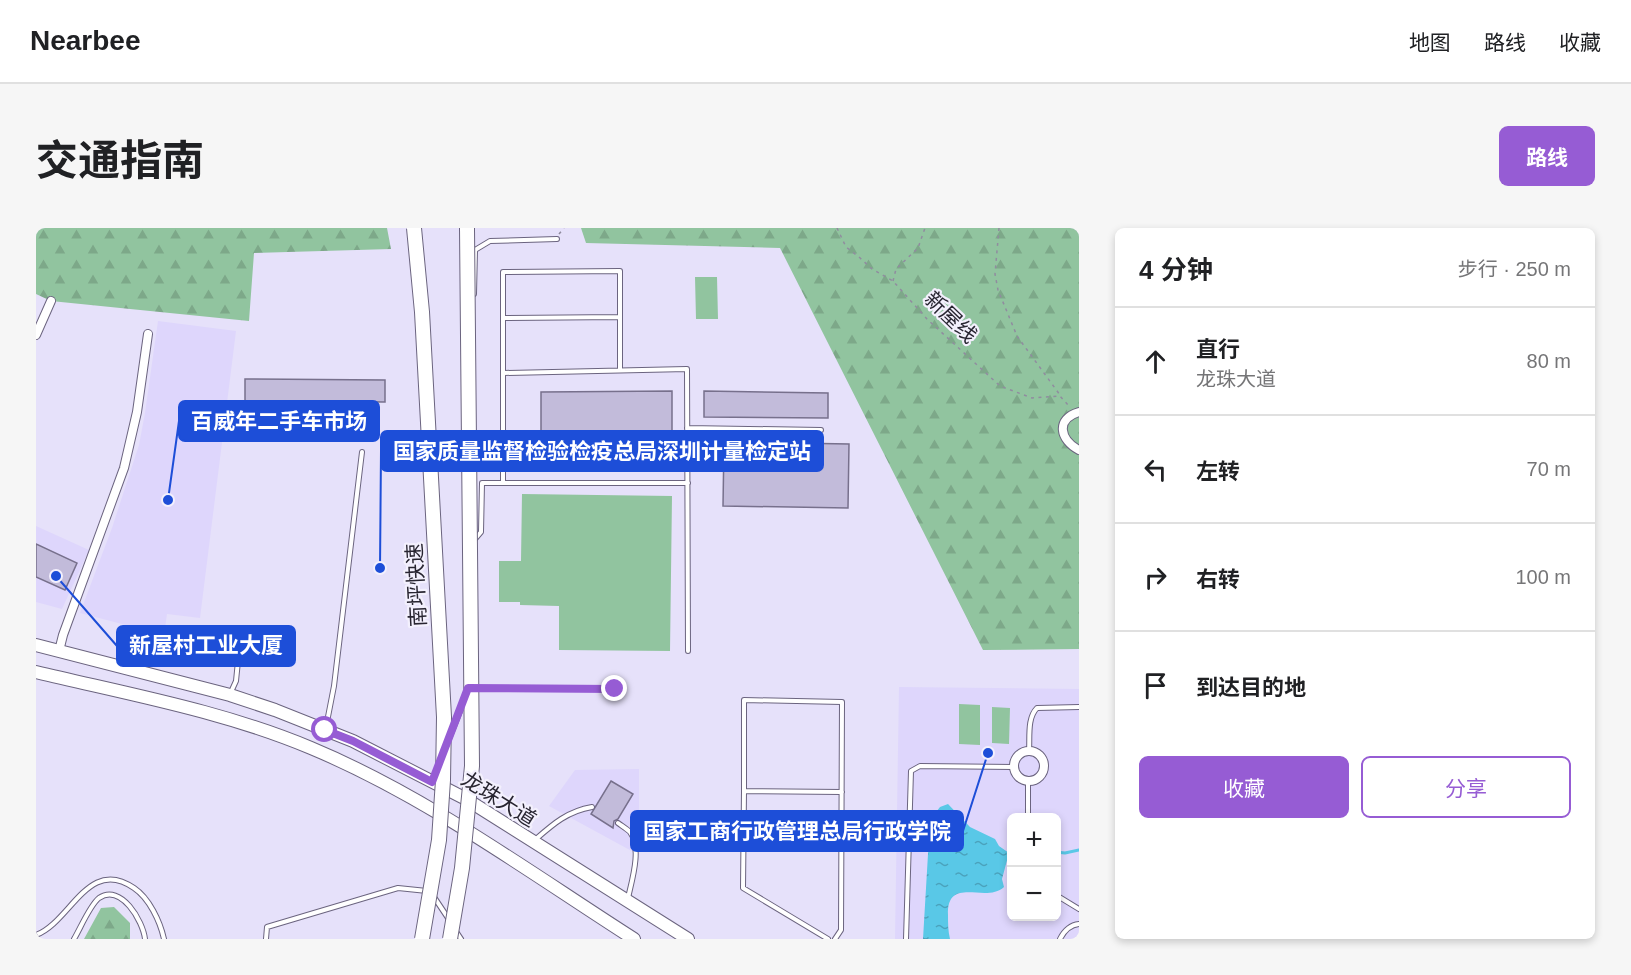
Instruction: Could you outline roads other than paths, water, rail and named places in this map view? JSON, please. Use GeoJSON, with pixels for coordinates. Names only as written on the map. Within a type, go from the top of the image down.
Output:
{"type":"FeatureCollection","features":[{"type":"Feature","properties":{"kind":"highway","name":"南坪快速"},"geometry":{"type":"LineString","coordinates":[[414,228],[422,312],[444,717],[439,840],[422,939]]}},
{"type":"Feature","properties":{"kind":"highway"},"geometry":{"type":"LineString","coordinates":[[450,939],[462,868],[471,766],[467,228]]}},
{"type":"Feature","properties":{"kind":"main road","name":"龙珠大道"},"geometry":{"type":"LineString","coordinates":[[36,645],[230,695],[362,746],[465,800],[688,939]]}},
{"type":"Feature","properties":{"kind":"main road"},"geometry":{"type":"LineString","coordinates":[[36,672],[221,716],[285,738],[328,756],[405,794],[634,939]]}},
{"type":"Feature","properties":{"kind":"street"},"geometry":{"type":"LineString","coordinates":[[36,335],[51,301]]}},
{"type":"Feature","properties":{"kind":"street"},"geometry":{"type":"LineString","coordinates":[[59,651],[124,468],[137,412],[148,334]]}},
{"type":"Feature","properties":{"kind":"street"},"geometry":{"type":"LineString","coordinates":[[1077,413],[1066,420],[1063,431],[1069,444],[1079,450]]}},
{"type":"Feature","properties":{"kind":"street"},"geometry":{"type":"LineString","coordinates":[[1029,751],[1041,757],[1044,767],[1040,777],[1028,781],[1018,777],[1014,767],[1018,755],[1029,751]]}},
{"type":"Feature","properties":{"kind":"lane"},"geometry":{"type":"LineString","coordinates":[[474,297],[474,250],[490,241],[557,239]]}},
{"type":"Feature","properties":{"kind":"lane"},"geometry":{"type":"LineString","coordinates":[[503,483],[503,272],[620,272],[620,370]]}},
{"type":"Feature","properties":{"kind":"lane"},"geometry":{"type":"LineString","coordinates":[[504,318],[620,317]]}},
{"type":"Feature","properties":{"kind":"lane"},"geometry":{"type":"LineString","coordinates":[[432,782],[468,688],[473,541],[474,343]]}},
{"type":"Feature","properties":{"kind":"lane"},"geometry":{"type":"LineString","coordinates":[[504,373],[687,369],[688,651]]}},
{"type":"Feature","properties":{"kind":"lane"},"geometry":{"type":"LineString","coordinates":[[687,428],[821,430]]}},
{"type":"Feature","properties":{"kind":"lane"},"geometry":{"type":"LineString","coordinates":[[325,730],[330,715],[334,686],[362,452]]}},
{"type":"Feature","properties":{"kind":"lane"},"geometry":{"type":"LineString","coordinates":[[473,541],[481,532],[482,483],[688,483]]}},
{"type":"Feature","properties":{"kind":"lane"},"geometry":{"type":"LineString","coordinates":[[230,695],[236,681],[238,651]]}},
{"type":"Feature","properties":{"kind":"lane"},"geometry":{"type":"LineString","coordinates":[[468,688],[615,689]]}},
{"type":"Feature","properties":{"kind":"lane"},"geometry":{"type":"LineString","coordinates":[[828,939],[743,888],[744,700],[842,702],[841,930],[835,939]]}},
{"type":"Feature","properties":{"kind":"lane"},"geometry":{"type":"LineString","coordinates":[[1029,751],[1031,720],[1037,708],[1079,707]]}},
{"type":"Feature","properties":{"kind":"lane"},"geometry":{"type":"LineString","coordinates":[[906,939],[911,771],[920,766],[1014,767]]}},
{"type":"Feature","properties":{"kind":"lane"},"geometry":{"type":"LineString","coordinates":[[1028,781],[1028,813]]}},
{"type":"Feature","properties":{"kind":"lane"},"geometry":{"type":"LineString","coordinates":[[744,791],[842,792]]}},
{"type":"Feature","properties":{"kind":"lane"},"geometry":{"type":"LineString","coordinates":[[532,843],[557,820],[572,812],[592,807]]}},
{"type":"Feature","properties":{"kind":"lane"},"geometry":{"type":"LineString","coordinates":[[618,823],[630,832],[636,862],[627,901]]}},
{"type":"Feature","properties":{"kind":"lane"},"geometry":{"type":"LineString","coordinates":[[36,935],[50,927],[92,884],[107,879],[125,883],[140,893],[158,922],[164,939]]}},
{"type":"Feature","properties":{"kind":"lane"},"geometry":{"type":"LineString","coordinates":[[266,939],[267,927],[398,888],[430,891],[462,939]]}},
{"type":"Feature","properties":{"kind":"lane"},"geometry":{"type":"LineString","coordinates":[[74,939],[95,901],[102,896],[110,895],[124,900],[135,912],[145,939]]}},
{"type":"Feature","properties":{"kind":"lane"},"geometry":{"type":"LineString","coordinates":[[1061,898],[1079,909]]}},
{"type":"Feature","properties":{"kind":"lane"},"geometry":{"type":"LineString","coordinates":[[1060,939],[1072,925],[1079,924]]}},
{"type":"Feature","properties":{"kind":"water"},"geometry":{"type":"Polygon","coordinates":[[[948,804],[970,827],[995,839],[999,846],[1007,852],[1002,879],[1004,887],[988,893],[969,892],[954,896],[949,903],[950,939],[923,939],[930,820],[940,807],[948,804]]]}},
{"type":"Feature","properties":{"kind":"waterway"},"geometry":{"type":"LineString","coordinates":[[1061,853],[1079,850]]}},
{"type":"Feature","properties":{"kind":"place","name":"百威年二手车市场"},"geometry":{"type":"Point","coordinates":[168,500]}},
{"type":"Feature","properties":{"kind":"place","name":"国家质量监督检验检疫总局深圳计量检定站"},"geometry":{"type":"Point","coordinates":[380,568]}},
{"type":"Feature","properties":{"kind":"place","name":"新屋村工业大厦"},"geometry":{"type":"Point","coordinates":[56,576]}},
{"type":"Feature","properties":{"kind":"place","name":"国家工商行政管理总局行政学院"},"geometry":{"type":"Point","coordinates":[988,753]}}]}
